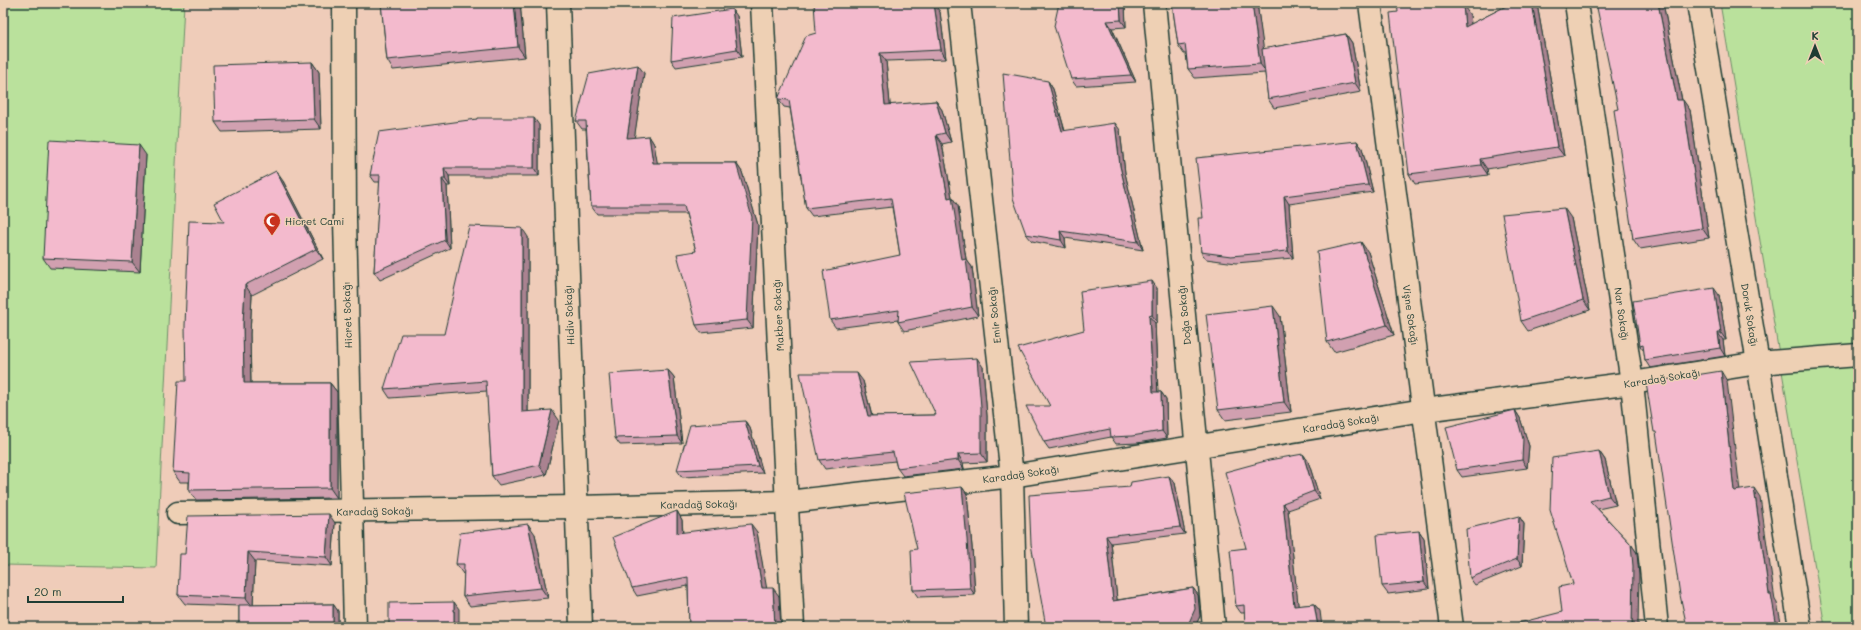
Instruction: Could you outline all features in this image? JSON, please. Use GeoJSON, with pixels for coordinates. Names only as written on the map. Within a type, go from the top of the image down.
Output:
{"type":"FeatureCollection","features":[{"type":"Feature","properties":{"kind":"street","name":"Hicret Sokağı"},"geometry":{"type":"LineString","coordinates":[[344,3],[344,220],[355,627]]}},
{"type":"Feature","properties":{"kind":"street","name":"Hidiv Sokağı"},"geometry":{"type":"LineString","coordinates":[[558,3],[581,627]]}},
{"type":"Feature","properties":{"kind":"street","name":"Makber Sokağı"},"geometry":{"type":"LineString","coordinates":[[762,3],[788,502],[793,627]]}},
{"type":"Feature","properties":{"kind":"street","name":"Emir Sokağı"},"geometry":{"type":"LineString","coordinates":[[959,3],[1012,476],[1016,627]]}},
{"type":"Feature","properties":{"kind":"street","name":"Doğa Sokağı"},"geometry":{"type":"LineString","coordinates":[[1154,3],[1214,627]]}},
{"type":"Feature","properties":{"kind":"street","name":"Vişne Sokağı"},"geometry":{"type":"LineString","coordinates":[[1370,3],[1452,627]]}},
{"type":"Feature","properties":{"kind":"street","name":"Nar Sokağı"},"geometry":{"type":"LineString","coordinates":[[1576,3],[1632,382],[1658,627]]}},
{"type":"Feature","properties":{"kind":"street","name":"Doruk Sokağı"},"geometry":{"type":"LineString","coordinates":[[1698,3],[1800,627]]}},
{"type":"Feature","properties":{"kind":"street","name":"Karadağ Sokağı"},"geometry":{"type":"LineString","coordinates":[[178,513],[788,502],[1012,476],[1424,410],[1632,382],[1758,363],[1858,355]]}},
{"type":"Feature","properties":{"kind":"green space"},"geometry":{"type":"Polygon","coordinates":[[[8,3],[184,3],[156,568],[4,565],[3,406],[8,3]]]}},
{"type":"Feature","properties":{"kind":"green space"},"geometry":{"type":"Polygon","coordinates":[[[1720,3],[1858,3],[1858,627],[1825,627],[1720,3]]]}},
{"type":"Feature","properties":{"kind":"building"},"geometry":{"type":"Polygon","coordinates":[[[381,3],[514,3],[518,47],[387,60],[381,3]]]}},
{"type":"Feature","properties":{"kind":"building"},"geometry":{"type":"Polygon","coordinates":[[[814,3],[934,4],[941,50],[880,53],[885,105],[936,101],[945,133],[936,135],[948,198],[952,197],[962,260],[966,259],[972,307],[898,322],[899,310],[830,320],[823,271],[900,255],[891,198],[806,208],[789,100],[778,99],[806,36],[816,33],[814,3]]]}},
{"type":"Feature","properties":{"kind":"building"},"geometry":{"type":"Polygon","coordinates":[[[1059,3],[1120,3],[1121,20],[1107,21],[1131,75],[1071,79],[1054,26],[1059,3]]]}},
{"type":"Feature","properties":{"kind":"building"},"geometry":{"type":"Polygon","coordinates":[[[1172,3],[1252,3],[1260,64],[1188,69],[1185,44],[1178,45],[1172,3]]]}},
{"type":"Feature","properties":{"kind":"building"},"geometry":{"type":"Polygon","coordinates":[[[1397,3],[1452,3],[1453,6],[1463,5],[1465,27],[1512,3],[1532,3],[1557,147],[1480,159],[1481,165],[1409,174],[1390,13],[1398,12],[1397,3]]]}},
{"type":"Feature","properties":{"kind":"building"},"geometry":{"type":"Polygon","coordinates":[[[1596,3],[1658,3],[1677,100],[1683,100],[1702,228],[1633,239],[1614,110],[1618,109],[1596,3]]]}},
{"type":"Feature","properties":{"kind":"building"},"geometry":{"type":"Polygon","coordinates":[[[732,9],[737,49],[671,60],[673,18],[732,9]]]}},
{"type":"Feature","properties":{"kind":"building"},"geometry":{"type":"Polygon","coordinates":[[[1346,34],[1355,83],[1268,99],[1262,49],[1346,34]]]}},
{"type":"Feature","properties":{"kind":"building"},"geometry":{"type":"Polygon","coordinates":[[[312,62],[314,119],[215,122],[213,65],[312,62]]]}},
{"type":"Feature","properties":{"kind":"building"},"geometry":{"type":"Polygon","coordinates":[[[638,65],[627,138],[649,136],[653,163],[736,163],[752,217],[747,320],[696,325],[677,254],[696,251],[684,206],[591,206],[586,121],[576,121],[589,74],[638,65]]]}},
{"type":"Feature","properties":{"kind":"building"},"geometry":{"type":"Polygon","coordinates":[[[1003,73],[1048,81],[1062,131],[1115,123],[1120,166],[1138,242],[1060,231],[1061,240],[1026,234],[1013,198],[1003,73]]]}},
{"type":"Feature","properties":{"kind":"building"},"geometry":{"type":"Polygon","coordinates":[[[477,118],[534,118],[534,168],[444,168],[445,179],[442,179],[445,240],[374,272],[380,175],[370,175],[379,132],[477,118]]]}},
{"type":"Feature","properties":{"kind":"building"},"geometry":{"type":"Polygon","coordinates":[[[49,140],[139,145],[132,262],[43,258],[49,140]]]}},
{"type":"Feature","properties":{"kind":"building"},"geometry":{"type":"Polygon","coordinates":[[[1357,141],[1368,185],[1284,196],[1288,251],[1231,256],[1201,252],[1198,218],[1203,218],[1196,158],[1357,141]]]}},
{"type":"Feature","properties":{"kind":"building"},"geometry":{"type":"Polygon","coordinates":[[[276,171],[316,249],[245,285],[243,324],[244,383],[330,383],[330,488],[189,490],[190,473],[173,472],[178,381],[186,381],[185,326],[189,221],[224,222],[214,203],[276,171]]]}},
{"type":"Feature","properties":{"kind":"building"},"geometry":{"type":"Polygon","coordinates":[[[1564,208],[1583,300],[1521,321],[1502,214],[1564,208]]]}},
{"type":"Feature","properties":{"kind":"building"},"geometry":{"type":"Polygon","coordinates":[[[469,226],[522,228],[522,412],[552,410],[539,465],[492,476],[486,381],[384,389],[401,334],[444,334],[469,226]]]}},
{"type":"Feature","properties":{"kind":"building"},"geometry":{"type":"Polygon","coordinates":[[[1361,242],[1387,325],[1327,342],[1317,252],[1361,242]]]}},
{"type":"Feature","properties":{"kind":"building"},"geometry":{"type":"Polygon","coordinates":[[[1152,281],[1152,315],[1149,316],[1153,392],[1161,392],[1162,431],[1132,436],[1111,437],[1110,429],[1044,442],[1026,406],[1050,406],[1018,348],[1084,330],[1080,291],[1152,281]]]}},
{"type":"Feature","properties":{"kind":"building"},"geometry":{"type":"Polygon","coordinates":[[[1714,288],[1721,333],[1718,333],[1720,348],[1645,360],[1643,345],[1640,346],[1633,301],[1714,288]]]}},
{"type":"Feature","properties":{"kind":"building"},"geometry":{"type":"Polygon","coordinates":[[[1273,306],[1284,402],[1218,410],[1206,314],[1273,306]]]}},
{"type":"Feature","properties":{"kind":"building"},"geometry":{"type":"Polygon","coordinates":[[[977,358],[981,407],[981,453],[958,454],[958,460],[897,468],[893,452],[819,460],[800,373],[857,373],[868,416],[936,415],[911,362],[977,358]]]}},
{"type":"Feature","properties":{"kind":"building"},"geometry":{"type":"Polygon","coordinates":[[[668,370],[677,436],[615,438],[609,374],[668,370]]]}},
{"type":"Feature","properties":{"kind":"building"},"geometry":{"type":"Polygon","coordinates":[[[1721,371],[1734,491],[1754,488],[1769,594],[1771,594],[1777,627],[1687,627],[1680,595],[1656,432],[1654,432],[1646,383],[1721,371]]]}},
{"type":"Feature","properties":{"kind":"building"},"geometry":{"type":"Polygon","coordinates":[[[1515,410],[1523,439],[1522,460],[1457,470],[1446,427],[1515,410]]]}},
{"type":"Feature","properties":{"kind":"building"},"geometry":{"type":"Polygon","coordinates":[[[745,421],[758,466],[677,470],[690,425],[745,421]]]}},
{"type":"Feature","properties":{"kind":"building"},"geometry":{"type":"Polygon","coordinates":[[[1599,451],[1609,496],[1590,501],[1631,544],[1633,566],[1632,627],[1503,627],[1562,612],[1559,587],[1573,584],[1550,510],[1552,458],[1599,451]]]}},
{"type":"Feature","properties":{"kind":"building"},"geometry":{"type":"Polygon","coordinates":[[[1303,454],[1314,491],[1283,503],[1294,606],[1314,604],[1318,627],[1245,627],[1244,605],[1236,606],[1230,550],[1246,548],[1225,472],[1269,460],[1303,454]]]}},
{"type":"Feature","properties":{"kind":"building"},"geometry":{"type":"Polygon","coordinates":[[[1169,476],[1180,527],[1106,536],[1113,601],[1193,588],[1195,609],[1187,627],[1046,627],[1031,544],[1029,495],[1130,487],[1131,482],[1169,476]]]}},
{"type":"Feature","properties":{"kind":"building"},"geometry":{"type":"Polygon","coordinates":[[[962,487],[970,588],[913,590],[911,550],[917,549],[904,493],[962,487]]]}},
{"type":"Feature","properties":{"kind":"building"},"geometry":{"type":"Polygon","coordinates":[[[677,511],[677,533],[751,524],[762,588],[773,588],[775,627],[689,627],[688,577],[632,588],[613,537],[677,511]]]}},
{"type":"Feature","properties":{"kind":"building"},"geometry":{"type":"Polygon","coordinates":[[[329,514],[326,557],[248,552],[246,598],[178,595],[180,554],[185,554],[188,516],[329,514]]]}},
{"type":"Feature","properties":{"kind":"building"},"geometry":{"type":"Polygon","coordinates":[[[1519,516],[1517,559],[1470,578],[1466,529],[1519,516]]]}},
{"type":"Feature","properties":{"kind":"building"},"geometry":{"type":"Polygon","coordinates":[[[528,524],[541,588],[463,596],[464,564],[456,564],[460,533],[528,524]]]}},
{"type":"Feature","properties":{"kind":"building"},"geometry":{"type":"Polygon","coordinates":[[[1419,531],[1424,582],[1382,586],[1377,535],[1419,531]]]}},
{"type":"Feature","properties":{"kind":"building"},"geometry":{"type":"Polygon","coordinates":[[[454,602],[454,627],[389,627],[389,603],[454,602]]]}},
{"type":"Feature","properties":{"kind":"building"},"geometry":{"type":"Polygon","coordinates":[[[333,604],[333,627],[239,627],[239,605],[333,604]]]}},
{"type":"Feature","properties":{"kind":"place","name":"Hicret Cami"},"geometry":{"type":"Point","coordinates":[272,236]}}]}
